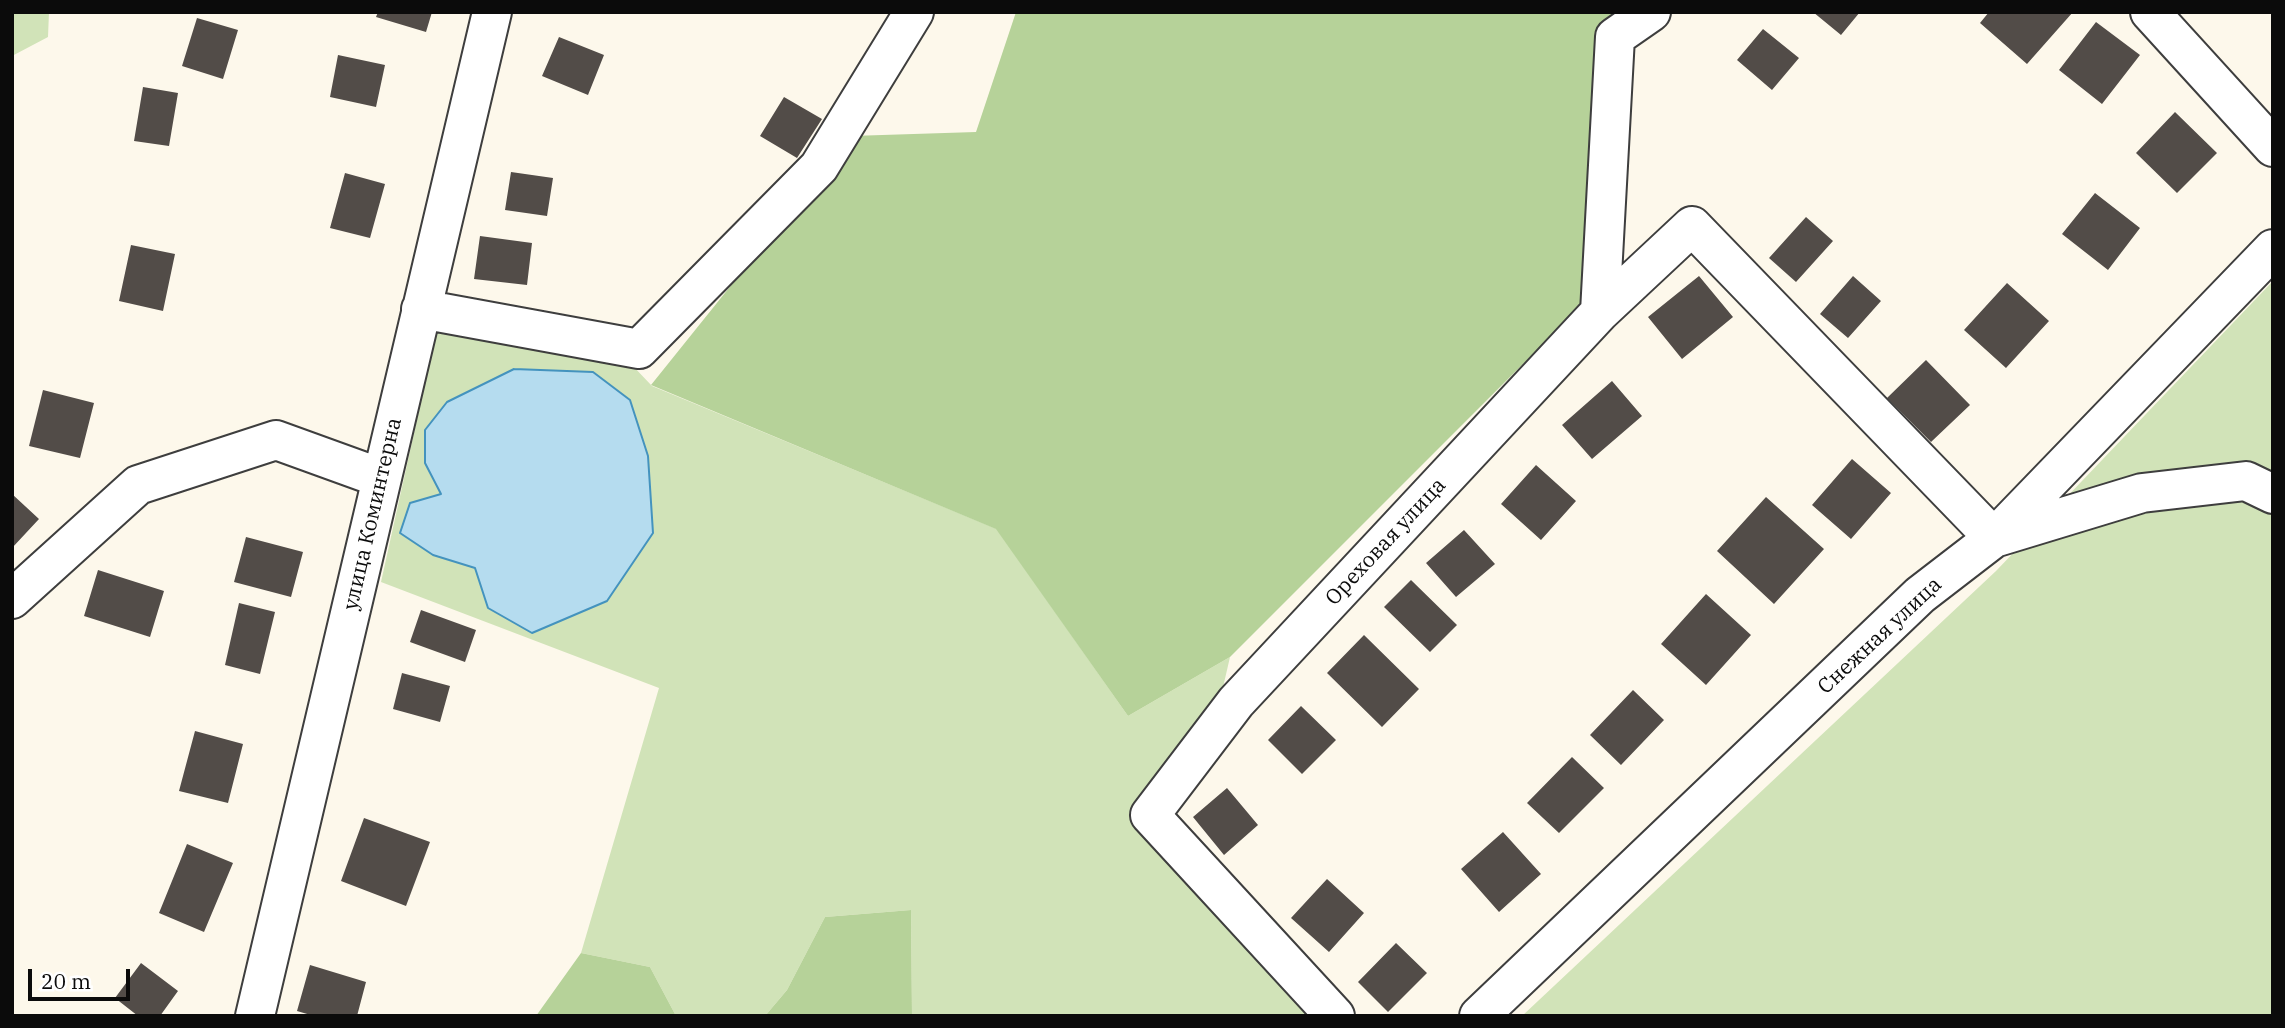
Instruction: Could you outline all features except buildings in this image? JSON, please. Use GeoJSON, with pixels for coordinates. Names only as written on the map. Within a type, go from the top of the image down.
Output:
{"type":"FeatureCollection","features":[{"type":"Feature","properties":{"kind":"street","name":"улица Коминтерна"},"geometry":{"type":"LineString","coordinates":[[255,1016],[492,12]]}},
{"type":"Feature","properties":{"kind":"street"},"geometry":{"type":"LineString","coordinates":[[421,309],[639,349],[819,167],[914,12]]}},
{"type":"Feature","properties":{"kind":"street"},"geometry":{"type":"LineString","coordinates":[[1600,312],[1615,37],[1651,12]]}},
{"type":"Feature","properties":{"kind":"street"},"geometry":{"type":"LineString","coordinates":[[2150,12],[2273,147]]}},
{"type":"Feature","properties":{"kind":"street"},"geometry":{"type":"LineString","coordinates":[[1600,312],[1692,226],[1994,538],[2142,493],[2246,481],[2273,494]]}},
{"type":"Feature","properties":{"kind":"street","name":"Снежная улица"},"geometry":{"type":"LineString","coordinates":[[1479,1016],[1920,595],[1994,538],[2273,249]]}},
{"type":"Feature","properties":{"kind":"street","name":"Ореховая улица"},"geometry":{"type":"LineString","coordinates":[[1335,1016],[1150,815],[1236,702],[1600,312]]}},
{"type":"Feature","properties":{"kind":"street"},"geometry":{"type":"LineString","coordinates":[[12,599],[138,485],[263,444],[276,440],[381,478]]}},
{"type":"Feature","properties":{"kind":"green space"},"geometry":{"type":"Polygon","coordinates":[[[12,12],[49,12],[48,37],[12,56],[12,12]]]}},
{"type":"Feature","properties":{"kind":"green space"},"geometry":{"type":"Polygon","coordinates":[[[1016,12],[1627,12],[1601,52],[1581,306],[1230,657],[1128,716],[996,529],[651,385],[851,136],[976,132],[1016,12]]]}},
{"type":"Feature","properties":{"kind":"green space"},"geometry":{"type":"Polygon","coordinates":[[[2273,281],[2273,1016],[1522,1016],[1996,571],[2273,281]]]}},
{"type":"Feature","properties":{"kind":"green space"},"geometry":{"type":"Polygon","coordinates":[[[437,329],[632,365],[652,386],[997,529],[1128,716],[1230,657],[1221,696],[1136,813],[1318,1016],[912,1016],[911,910],[825,917],[787,990],[765,1016],[676,1016],[650,967],[581,953],[659,688],[381,582],[437,329]],[[442,494],[411,503],[433,555],[475,568],[488,608],[532,633],[442,494]]]}},
{"type":"Feature","properties":{"kind":"green space"},"geometry":{"type":"Polygon","coordinates":[[[911,910],[912,1016],[765,1016],[787,990],[825,917],[911,910]]]}},
{"type":"Feature","properties":{"kind":"green space"},"geometry":{"type":"Polygon","coordinates":[[[581,953],[650,967],[676,1016],[536,1016],[581,953]]]}},
{"type":"Feature","properties":{"kind":"water"},"geometry":{"type":"Polygon","coordinates":[[[514,369],[593,372],[630,400],[648,456],[653,533],[607,601],[532,633],[488,608],[475,568],[433,555],[400,533],[410,503],[441,494],[425,463],[425,430],[447,402],[514,369]]]}}]}
